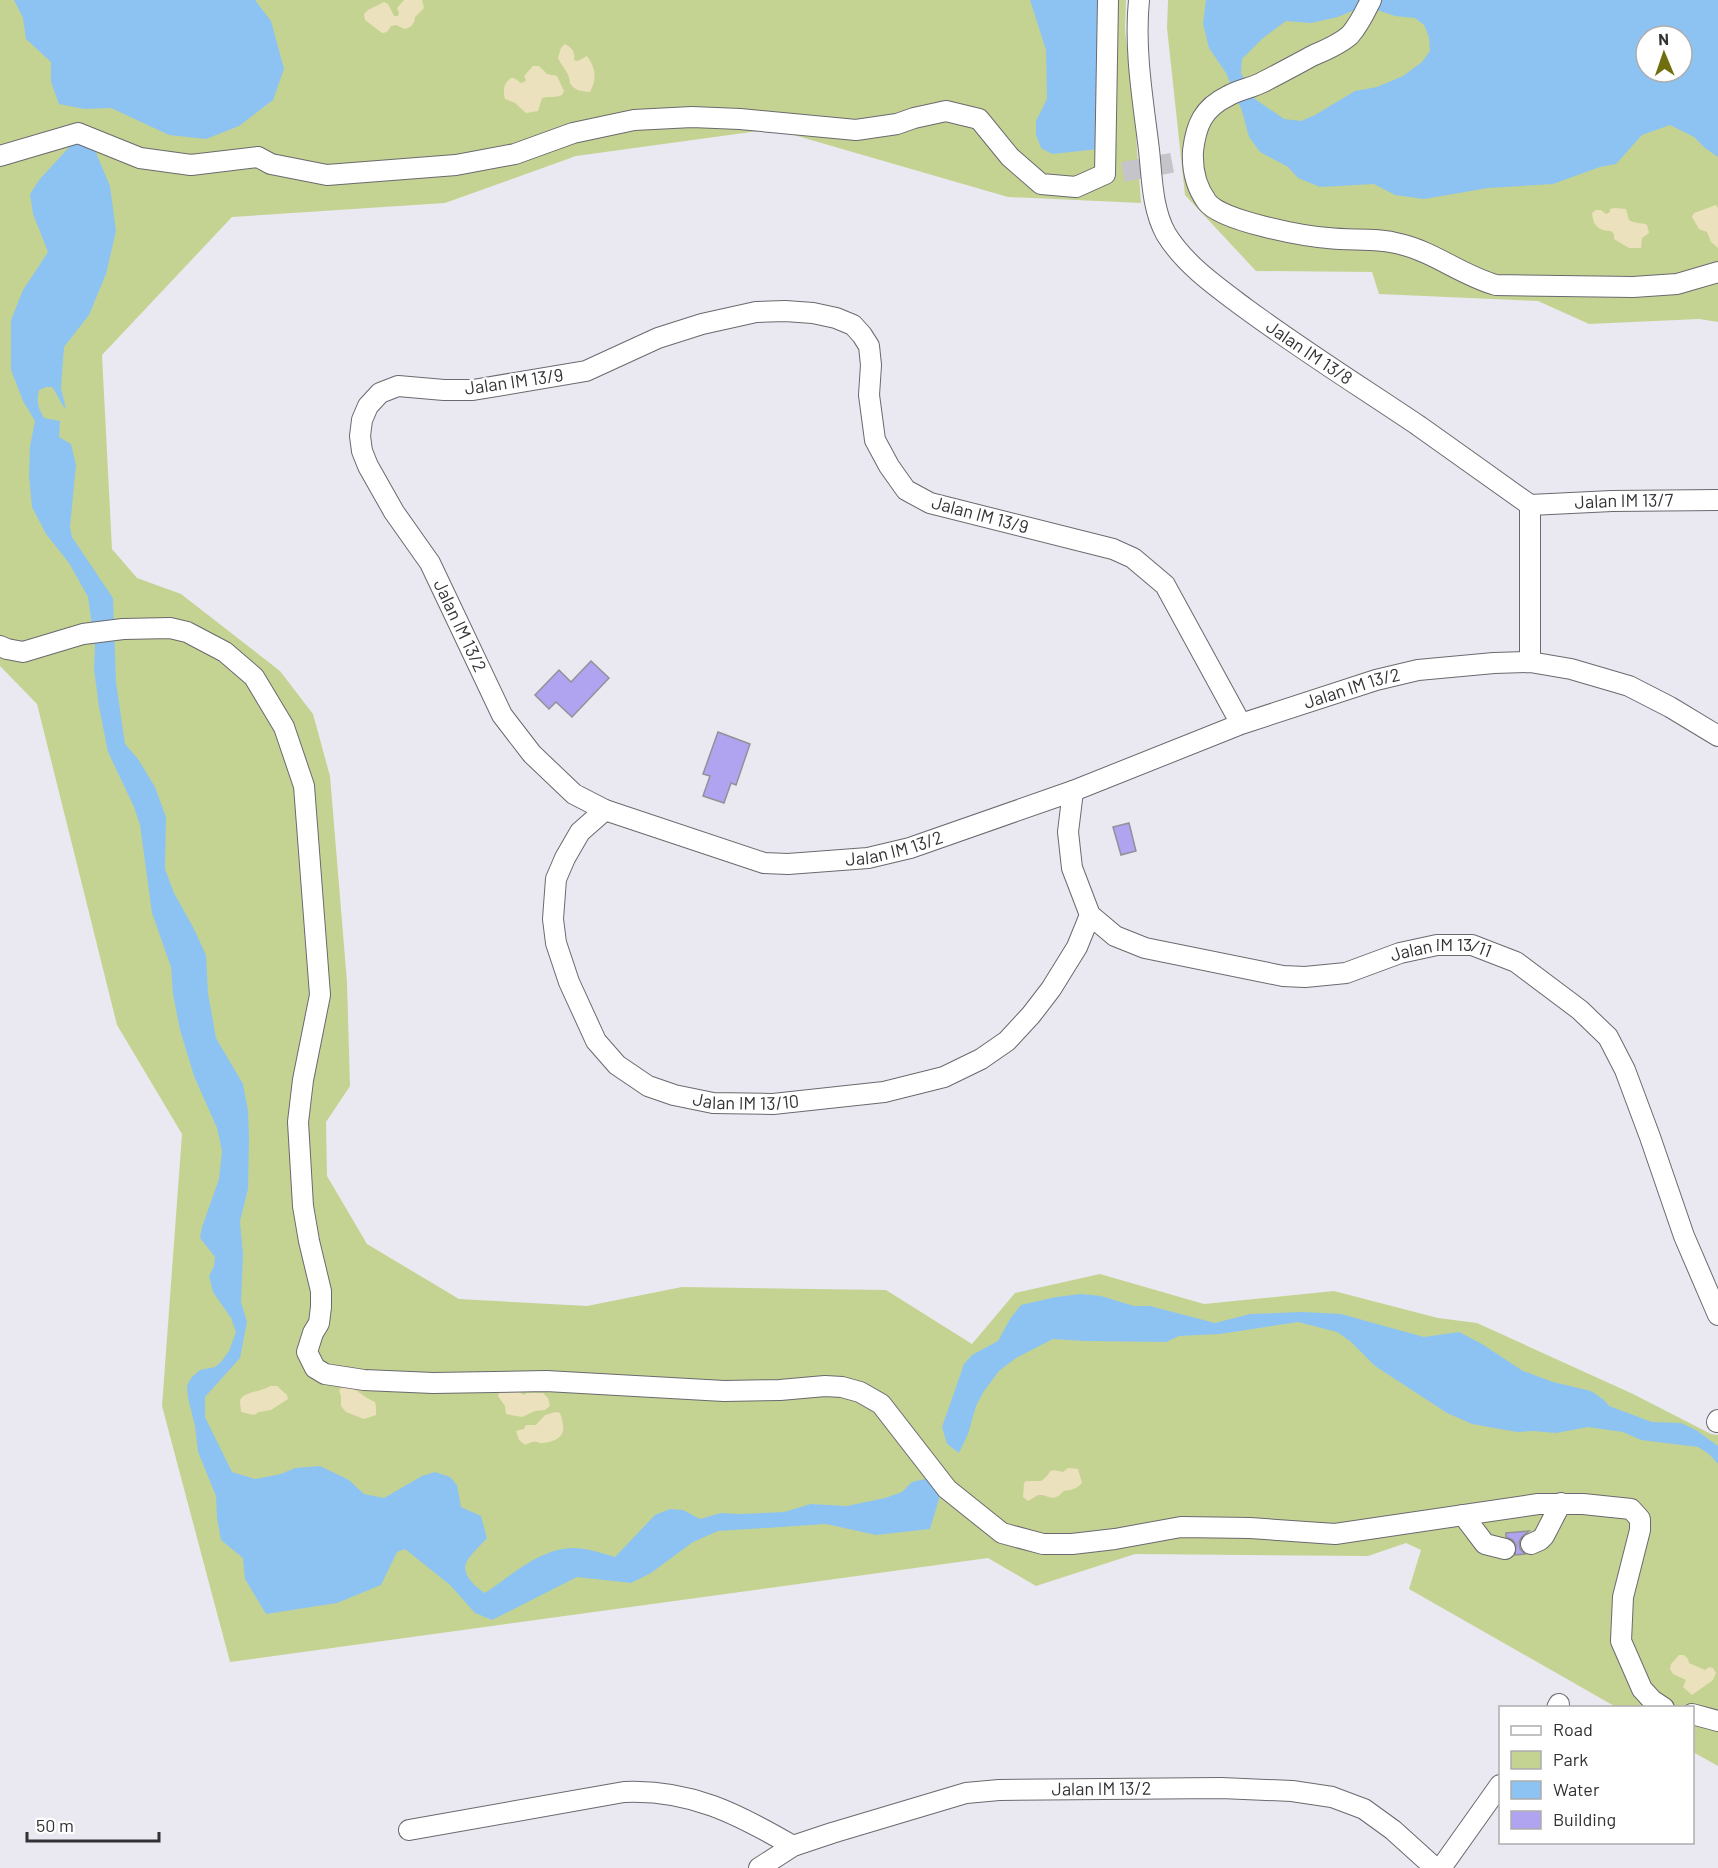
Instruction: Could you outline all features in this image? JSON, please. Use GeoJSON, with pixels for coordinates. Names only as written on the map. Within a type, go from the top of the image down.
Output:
{"type":"FeatureCollection","features":[{"type":"Feature","properties":{"kind":"street"},"geometry":{"type":"LineString","coordinates":[[0,156],[78,133],[140,158],[191,165],[258,157],[271,164],[327,175],[456,165],[515,154],[573,134],[634,120],[692,117],[740,119],[856,130],[897,124],[946,111],[979,119],[1010,157],[1041,184],[1076,187],[1114,173],[1108,0]]}},
{"type":"Feature","properties":{"kind":"street","name":"Jalan IM 13/8"},"geometry":{"type":"LineString","coordinates":[[1139,0],[1137,19],[1140,67],[1154,194],[1160,222],[1180,252],[1206,279],[1282,335],[1418,426],[1530,505]]}},
{"type":"Feature","properties":{"kind":"street"},"geometry":{"type":"LineString","coordinates":[[1367,9],[1349,35],[1334,46],[1260,84],[1226,96],[1200,120],[1194,141],[1184,161],[1208,204],[1232,218],[1276,230],[1329,239],[1374,239],[1401,244],[1425,253],[1478,280],[1496,285],[1633,287],[1677,284],[1718,272]]}},
{"type":"Feature","properties":{"kind":"street","name":"Jalan IM 13/9"},"geometry":{"type":"LineString","coordinates":[[444,390],[473,390],[586,371],[658,338],[702,324],[756,312],[785,310],[813,313],[836,318],[853,325],[869,346],[871,365],[869,395],[875,440],[889,466],[906,490],[930,503],[1113,549],[1133,558],[1165,585],[1241,724]]}},
{"type":"Feature","properties":{"kind":"street","name":"Jalan IM 13/2"},"geometry":{"type":"LineString","coordinates":[[444,390],[398,386],[380,393],[368,406],[362,420],[360,436],[362,451],[394,512],[430,562],[502,715],[532,754],[574,794],[604,810],[764,863],[788,864],[868,858],[910,848],[1073,790],[1241,724],[1347,689],[1418,670],[1530,662],[1570,669],[1629,686],[1718,736]]}},
{"type":"Feature","properties":{"kind":"street","name":"Jalan IM 13/7"},"geometry":{"type":"LineString","coordinates":[[1530,505],[1612,501],[1718,500]]}},
{"type":"Feature","properties":{"kind":"street"},"geometry":{"type":"LineString","coordinates":[[1530,505],[1530,662]]}},
{"type":"Feature","properties":{"kind":"street"},"geometry":{"type":"LineString","coordinates":[[0,646],[23,652],[83,634],[123,629],[170,628],[187,632],[225,652],[254,677],[284,727],[304,786],[320,994],[303,1080],[298,1122],[303,1206],[321,1291],[319,1323],[307,1352],[315,1368],[325,1374],[354,1379],[410,1382],[546,1381],[724,1391],[842,1387],[860,1392],[881,1404],[947,1489],[1002,1533],[1043,1544],[1072,1544],[1115,1539],[1181,1527],[1250,1528],[1335,1534],[1538,1504],[1561,1503],[1631,1509],[1640,1519],[1640,1530],[1623,1597],[1622,1641],[1642,1689],[1652,1700],[1662,1706]]}},
{"type":"Feature","properties":{"kind":"street","name":"Jalan IM 13/11"},"geometry":{"type":"LineString","coordinates":[[1073,790],[1068,832],[1072,868],[1090,915],[1115,936],[1145,948],[1283,976],[1305,977],[1346,973],[1400,953],[1437,945],[1472,945],[1516,962],[1580,1010],[1608,1037],[1625,1070],[1684,1236],[1718,1315]]}},
{"type":"Feature","properties":{"kind":"street","name":"Jalan IM 13/10"},"geometry":{"type":"LineString","coordinates":[[604,810],[580,832],[556,879],[553,919],[556,942],[569,982],[596,1041],[617,1065],[648,1086],[674,1095],[713,1103],[773,1104],[884,1092],[944,1077],[981,1059],[1007,1041],[1044,998],[1077,947],[1090,915]]}},
{"type":"Feature","properties":{"kind":"street"},"geometry":{"type":"LineString","coordinates":[[1531,1544],[1544,1536],[1561,1503]]}},
{"type":"Feature","properties":{"kind":"street"},"geometry":{"type":"LineString","coordinates":[[1463,1515],[1485,1544],[1505,1549]]}},
{"type":"Feature","properties":{"kind":"street"},"geometry":{"type":"LineString","coordinates":[[1694,1715],[1718,1721]]}},
{"type":"Feature","properties":{"kind":"street"},"geometry":{"type":"LineString","coordinates":[[1441,1868],[1499,1786]]}},
{"type":"Feature","properties":{"kind":"street","name":"Jalan IM 13/2"},"geometry":{"type":"LineString","coordinates":[[759,1868],[793,1846],[966,1793],[999,1790],[1221,1788],[1292,1791],[1332,1797],[1364,1809],[1393,1830],[1435,1868]]}},
{"type":"Feature","properties":{"kind":"street"},"geometry":{"type":"LineString","coordinates":[[409,1830],[624,1791],[651,1791],[693,1798],[724,1810],[751,1822],[793,1846]]}},
{"type":"Feature","properties":{"kind":"green space"},"geometry":{"type":"Polygon","coordinates":[[[0,0],[1126,0],[1125,30],[1141,203],[1008,197],[773,129],[576,156],[445,203],[232,217],[102,355],[112,549],[137,578],[181,594],[280,671],[313,714],[330,776],[347,982],[350,1086],[326,1122],[327,1176],[367,1244],[459,1299],[587,1306],[682,1287],[886,1290],[972,1344],[1015,1293],[1100,1274],[1204,1304],[1334,1291],[1438,1318],[1477,1323],[1633,1394],[1711,1434],[1718,1435],[1718,1766],[1694,1753],[1694,1706],[1614,1706],[1409,1589],[1421,1550],[1406,1543],[1368,1556],[1135,1554],[1036,1586],[988,1558],[230,1662],[162,1406],[182,1134],[117,1025],[37,704],[0,666],[0,0]]]}},
{"type":"Feature","properties":{"kind":"green space"},"geometry":{"type":"Polygon","coordinates":[[[1168,0],[1718,0],[1718,322],[1699,319],[1589,324],[1538,301],[1379,294],[1372,272],[1256,271],[1185,195],[1167,28],[1168,0]]]}},
{"type":"Feature","properties":{"kind":"sand"},"geometry":{"type":"Polygon","coordinates":[[[404,0],[422,0],[424,8],[409,27],[405,29],[396,25],[391,26],[387,32],[382,33],[365,20],[364,14],[368,10],[384,2],[388,4],[394,16],[398,16],[397,8],[404,0]]]}},
{"type":"Feature","properties":{"kind":"sand"},"geometry":{"type":"Polygon","coordinates":[[[565,44],[573,50],[574,60],[578,61],[587,56],[590,60],[594,69],[594,83],[590,92],[576,89],[570,83],[558,58],[565,44]]]}},
{"type":"Feature","properties":{"kind":"sand"},"geometry":{"type":"Polygon","coordinates":[[[533,66],[539,66],[547,74],[557,76],[564,91],[559,96],[542,98],[538,111],[526,113],[515,103],[505,99],[504,87],[511,78],[521,83],[524,82],[526,80],[524,76],[533,66]]]}},
{"type":"Feature","properties":{"kind":"sand"},"geometry":{"type":"Polygon","coordinates":[[[1716,205],[1718,208],[1718,248],[1711,242],[1707,232],[1699,229],[1692,217],[1694,213],[1716,205]]]}},
{"type":"Feature","properties":{"kind":"sand"},"geometry":{"type":"Polygon","coordinates":[[[1610,209],[1626,209],[1629,220],[1647,225],[1649,233],[1642,238],[1641,248],[1629,248],[1614,239],[1611,231],[1600,229],[1595,224],[1592,213],[1601,210],[1606,214],[1610,212],[1610,209]]]}},
{"type":"Feature","properties":{"kind":"sand"},"geometry":{"type":"Polygon","coordinates":[[[345,1385],[375,1402],[376,1415],[364,1419],[346,1412],[341,1406],[339,1390],[345,1385]]]}},
{"type":"Feature","properties":{"kind":"sand"},"geometry":{"type":"Polygon","coordinates":[[[270,1386],[277,1386],[287,1395],[288,1399],[271,1410],[254,1415],[241,1412],[240,1402],[244,1396],[270,1386]]]}},
{"type":"Feature","properties":{"kind":"sand"},"geometry":{"type":"Polygon","coordinates":[[[500,1390],[517,1390],[524,1395],[543,1393],[548,1398],[550,1406],[545,1410],[535,1411],[522,1417],[506,1414],[505,1406],[498,1396],[500,1390]]]}},
{"type":"Feature","properties":{"kind":"sand"},"geometry":{"type":"Polygon","coordinates":[[[560,1413],[563,1426],[559,1437],[550,1442],[532,1442],[525,1445],[519,1440],[516,1431],[524,1429],[526,1425],[536,1425],[545,1415],[560,1413]]]}},
{"type":"Feature","properties":{"kind":"sand"},"geometry":{"type":"Polygon","coordinates":[[[1068,1468],[1078,1469],[1082,1483],[1078,1487],[1064,1491],[1053,1498],[1038,1495],[1028,1501],[1023,1497],[1026,1481],[1041,1481],[1051,1471],[1063,1472],[1068,1468]]]}},
{"type":"Feature","properties":{"kind":"sand"},"geometry":{"type":"Polygon","coordinates":[[[1679,1655],[1684,1655],[1689,1663],[1705,1670],[1709,1667],[1713,1668],[1716,1673],[1713,1680],[1692,1695],[1683,1687],[1686,1680],[1673,1674],[1670,1669],[1671,1664],[1679,1655]]]}},
{"type":"Feature","properties":{"kind":"water"},"geometry":{"type":"Polygon","coordinates":[[[14,0],[255,0],[271,21],[284,69],[273,100],[239,126],[206,139],[169,135],[111,108],[84,109],[59,104],[51,82],[51,62],[26,39],[23,18],[14,0]]]}},
{"type":"Feature","properties":{"kind":"water"},"geometry":{"type":"Polygon","coordinates":[[[1030,0],[1104,0],[1099,149],[1052,154],[1041,148],[1036,135],[1036,121],[1047,99],[1046,50],[1030,0]]]}},
{"type":"Feature","properties":{"kind":"water"},"geometry":{"type":"Polygon","coordinates":[[[1206,0],[1718,0],[1718,157],[1694,137],[1670,125],[1642,135],[1616,164],[1600,167],[1553,184],[1488,188],[1424,199],[1395,195],[1374,184],[1320,187],[1298,178],[1288,167],[1260,152],[1249,137],[1242,111],[1226,73],[1209,48],[1203,24],[1206,0]],[[1359,8],[1338,17],[1311,23],[1286,21],[1263,38],[1242,59],[1241,73],[1255,99],[1284,119],[1301,121],[1355,91],[1377,87],[1403,76],[1422,62],[1430,51],[1429,37],[1424,25],[1415,18],[1395,16],[1377,10],[1359,8]]]}},
{"type":"Feature","properties":{"kind":"water"},"geometry":{"type":"Polygon","coordinates":[[[84,140],[94,148],[110,186],[116,231],[106,274],[89,315],[64,347],[61,388],[66,409],[52,387],[39,390],[38,401],[44,418],[60,421],[59,437],[71,444],[76,465],[70,527],[72,537],[113,598],[116,682],[125,744],[138,759],[155,787],[166,817],[165,869],[174,893],[206,955],[208,993],[216,1038],[243,1084],[248,1111],[248,1189],[240,1221],[243,1254],[241,1302],[247,1322],[240,1358],[205,1397],[205,1417],[232,1472],[255,1479],[281,1474],[295,1468],[320,1466],[349,1480],[364,1494],[384,1498],[422,1476],[435,1472],[450,1477],[457,1485],[461,1507],[481,1516],[487,1538],[465,1566],[467,1575],[485,1593],[526,1564],[560,1549],[583,1549],[615,1557],[655,1515],[670,1509],[683,1510],[700,1519],[721,1513],[784,1512],[811,1504],[847,1506],[885,1498],[902,1492],[912,1482],[934,1477],[943,1486],[930,1529],[876,1535],[826,1524],[718,1531],[693,1542],[651,1573],[631,1583],[577,1577],[492,1620],[475,1613],[450,1585],[405,1549],[397,1552],[381,1585],[337,1603],[266,1614],[245,1579],[243,1558],[221,1540],[216,1496],[198,1452],[188,1398],[187,1385],[192,1377],[200,1370],[215,1367],[221,1362],[229,1351],[236,1332],[231,1318],[213,1292],[209,1276],[215,1257],[200,1238],[219,1179],[222,1151],[217,1128],[194,1076],[180,1030],[173,994],[171,967],[152,913],[140,825],[108,752],[94,669],[95,647],[88,597],[69,563],[46,534],[32,507],[29,475],[30,446],[35,421],[23,401],[11,370],[11,320],[23,290],[48,252],[33,214],[30,194],[39,180],[72,144],[84,140]]]}},
{"type":"Feature","properties":{"kind":"water"},"geometry":{"type":"Polygon","coordinates":[[[1081,1294],[1101,1296],[1134,1306],[1150,1306],[1215,1323],[1250,1314],[1303,1312],[1341,1314],[1424,1337],[1459,1332],[1523,1371],[1553,1382],[1591,1391],[1609,1406],[1652,1422],[1681,1423],[1696,1430],[1718,1446],[1718,1464],[1698,1447],[1641,1440],[1623,1432],[1588,1427],[1556,1433],[1517,1432],[1472,1424],[1447,1413],[1375,1366],[1350,1341],[1337,1332],[1298,1322],[1220,1334],[1179,1336],[1166,1342],[1053,1339],[1016,1358],[999,1371],[976,1406],[968,1434],[959,1453],[947,1444],[942,1427],[964,1364],[972,1355],[998,1341],[1021,1305],[1081,1294]]]}},
{"type":"Feature","properties":{"kind":"building"},"geometry":{"type":"Polygon","coordinates":[[[591,661],[609,678],[572,717],[556,702],[549,709],[535,695],[559,670],[571,682],[591,661]]]}},
{"type":"Feature","properties":{"kind":"building"},"geometry":{"type":"Polygon","coordinates":[[[718,732],[750,744],[736,785],[731,783],[724,803],[703,796],[710,776],[703,774],[718,732]]]}},
{"type":"Feature","properties":{"kind":"building"},"geometry":{"type":"Polygon","coordinates":[[[1129,823],[1136,851],[1121,855],[1113,827],[1129,823]]]}},
{"type":"Feature","properties":{"kind":"building"},"geometry":{"type":"Polygon","coordinates":[[[1529,1531],[1519,1542],[1520,1549],[1525,1554],[1515,1555],[1516,1545],[1513,1540],[1506,1537],[1506,1533],[1529,1531]]]}},
{"type":"Feature","properties":{"kind":"tunnel"},"geometry":{"type":"LineString","coordinates":[[1123,172],[1176,162]]}}]}
